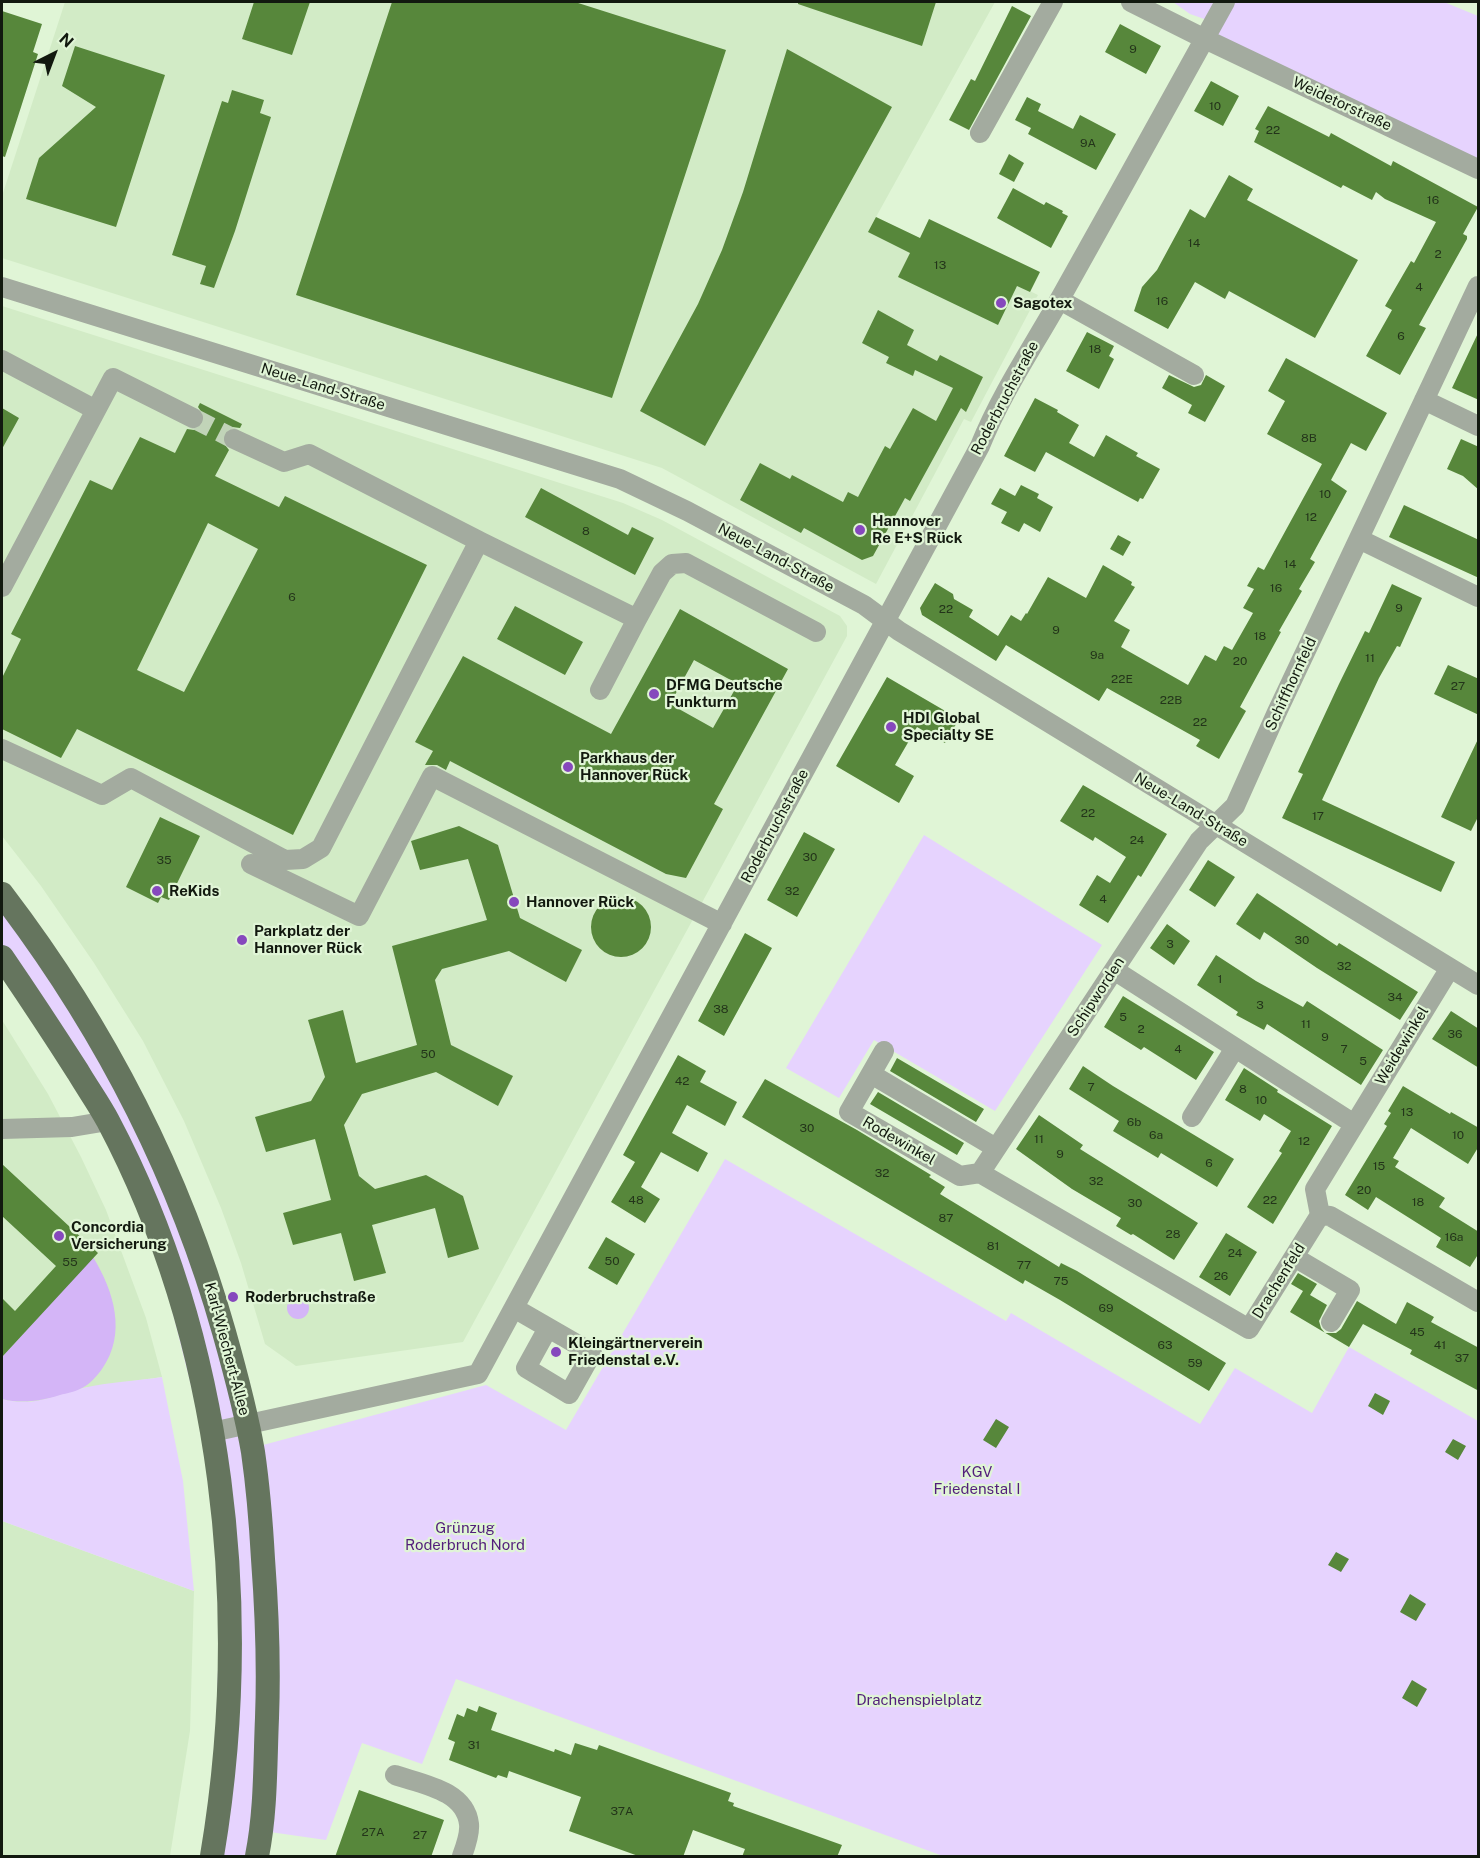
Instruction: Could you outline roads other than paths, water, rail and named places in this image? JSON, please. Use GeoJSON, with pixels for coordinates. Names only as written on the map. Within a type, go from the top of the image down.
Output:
{"type":"FeatureCollection","features":[{"type":"Feature","properties":{"kind":"main road","name":"Karl-Wiechert-Allee"},"geometry":{"type":"LineString","coordinates":[[2,894],[72,993],[134,1101],[175,1189],[198,1246],[234,1366],[252,1448],[259,1504],[266,1607],[268,1676],[262,1831],[257,1857]]}},
{"type":"Feature","properties":{"kind":"main road","name":"Karl-Wiechert-Allee"},"geometry":{"type":"LineString","coordinates":[[2,957],[38,1009],[108,1121],[145,1202],[176,1282],[202,1375],[223,1513],[230,1613],[226,1755],[212,1857]]}},
{"type":"Feature","properties":{"kind":"street"},"geometry":{"type":"LineString","coordinates":[[980,133],[1053,2]]}},
{"type":"Feature","properties":{"kind":"street"},"geometry":{"type":"LineString","coordinates":[[1131,2],[1204,39]]}},
{"type":"Feature","properties":{"kind":"street","name":"Roderbruchstraße"},"geometry":{"type":"LineString","coordinates":[[212,1432],[478,1374],[980,446],[1019,367],[1060,300],[1225,2]]}},
{"type":"Feature","properties":{"kind":"street","name":"Weidetorstraße"},"geometry":{"type":"LineString","coordinates":[[1204,39],[1479,169]]}},
{"type":"Feature","properties":{"kind":"street","name":"Neue-Land-Straße"},"geometry":{"type":"LineString","coordinates":[[2,287],[620,479],[687,511],[864,605],[909,637],[1479,985]]}},
{"type":"Feature","properties":{"kind":"street","name":"Schiffhornfeld"},"geometry":{"type":"LineString","coordinates":[[1216,825],[1235,806],[1424,400],[1476,298]]}},
{"type":"Feature","properties":{"kind":"street"},"geometry":{"type":"LineString","coordinates":[[1060,300],[1194,375]]}},
{"type":"Feature","properties":{"kind":"street"},"geometry":{"type":"LineString","coordinates":[[2,360],[96,410]]}},
{"type":"Feature","properties":{"kind":"street"},"geometry":{"type":"LineString","coordinates":[[2,587],[113,378],[193,418]]}},
{"type":"Feature","properties":{"kind":"street"},"geometry":{"type":"LineString","coordinates":[[1424,400],[1479,426]]}},
{"type":"Feature","properties":{"kind":"street"},"geometry":{"type":"LineString","coordinates":[[234,439],[284,462],[309,454],[638,619]]}},
{"type":"Feature","properties":{"kind":"street"},"geometry":{"type":"LineString","coordinates":[[1359,539],[1479,597]]}},
{"type":"Feature","properties":{"kind":"street"},"geometry":{"type":"LineString","coordinates":[[2,749],[102,795],[131,778],[285,860],[303,859],[321,848],[479,541]]}},
{"type":"Feature","properties":{"kind":"street"},"geometry":{"type":"LineString","coordinates":[[600,690],[662,573],[672,564],[686,564],[816,632]]}},
{"type":"Feature","properties":{"kind":"street"},"geometry":{"type":"LineString","coordinates":[[251,864],[359,916],[432,776],[722,924]]}},
{"type":"Feature","properties":{"kind":"street","name":"Schipworden"},"geometry":{"type":"LineString","coordinates":[[980,1173],[1199,841],[1216,825]]}},
{"type":"Feature","properties":{"kind":"street","name":"Weidewinkel"},"geometry":{"type":"LineString","coordinates":[[1320,1215],[1315,1189],[1450,968]]}},
{"type":"Feature","properties":{"kind":"street"},"geometry":{"type":"LineString","coordinates":[[1114,970],[1354,1124]]}},
{"type":"Feature","properties":{"kind":"street"},"geometry":{"type":"LineString","coordinates":[[1192,1117],[1235,1048]]}},
{"type":"Feature","properties":{"kind":"street","name":"Rodewinkel"},"geometry":{"type":"LineString","coordinates":[[884,1052],[849,1112],[960,1176],[980,1173]]}},
{"type":"Feature","properties":{"kind":"street"},"geometry":{"type":"LineString","coordinates":[[871,1074],[996,1148]]}},
{"type":"Feature","properties":{"kind":"street"},"geometry":{"type":"LineString","coordinates":[[2,1129],[72,1127],[108,1121]]}},
{"type":"Feature","properties":{"kind":"street","name":"Drachenfeld"},"geometry":{"type":"LineString","coordinates":[[980,1173],[1249,1329],[1320,1215]]}},
{"type":"Feature","properties":{"kind":"street"},"geometry":{"type":"LineString","coordinates":[[1320,1215],[1330,1216],[1479,1302]]}},
{"type":"Feature","properties":{"kind":"street"},"geometry":{"type":"LineString","coordinates":[[1294,1257],[1350,1290],[1331,1322]]}},
{"type":"Feature","properties":{"kind":"street"},"geometry":{"type":"LineString","coordinates":[[514,1308],[548,1328]]}},
{"type":"Feature","properties":{"kind":"street"},"geometry":{"type":"LineString","coordinates":[[395,1775],[448,1793],[464,1806],[470,1825],[462,1857]]}},
{"type":"Feature","properties":{"kind":"tunnel"},"geometry":{"type":"LineString","coordinates":[[193,418],[234,439]]}},
{"type":"Feature","properties":{"kind":"place","name":"Sagotex"},"geometry":{"type":"Point","coordinates":[1001,303]}},
{"type":"Feature","properties":{"kind":"place","name":"Hannover Re E+S Rück"},"geometry":{"type":"Point","coordinates":[860,530]}},
{"type":"Feature","properties":{"kind":"place","name":"DFMG Deutsche Funkturm"},"geometry":{"type":"Point","coordinates":[654,694]}},
{"type":"Feature","properties":{"kind":"place","name":"HDI Global Specialty SE"},"geometry":{"type":"Point","coordinates":[891,727]}},
{"type":"Feature","properties":{"kind":"place","name":"Parkhaus der Hannover Rück"},"geometry":{"type":"Point","coordinates":[568,767]}},
{"type":"Feature","properties":{"kind":"place","name":"ReKids"},"geometry":{"type":"Point","coordinates":[157,891]}},
{"type":"Feature","properties":{"kind":"place","name":"Hannover Rück"},"geometry":{"type":"Point","coordinates":[514,902]}},
{"type":"Feature","properties":{"kind":"place","name":"Parkplatz der Hannover Rück"},"geometry":{"type":"Point","coordinates":[242,940]}},
{"type":"Feature","properties":{"kind":"place","name":"Concordia Versicherung"},"geometry":{"type":"Point","coordinates":[59,1236]}},
{"type":"Feature","properties":{"kind":"place","name":"Roderbruchstraße"},"geometry":{"type":"Point","coordinates":[233,1297]}},
{"type":"Feature","properties":{"kind":"place","name":"Kleingärtnerverein Friedenstal e.V."},"geometry":{"type":"Point","coordinates":[556,1352]}},
{"type":"Feature","properties":{"kind":"park label","name":"KGV Friedenstal I"},"geometry":{"type":"Point","coordinates":[977,1480]}},
{"type":"Feature","properties":{"kind":"park label","name":"Grünzug Roderbruch Nord"},"geometry":{"type":"Point","coordinates":[465,1536]}},
{"type":"Feature","properties":{"kind":"park label","name":"Drachenspielplatz"},"geometry":{"type":"Point","coordinates":[919,1700]}}]}
